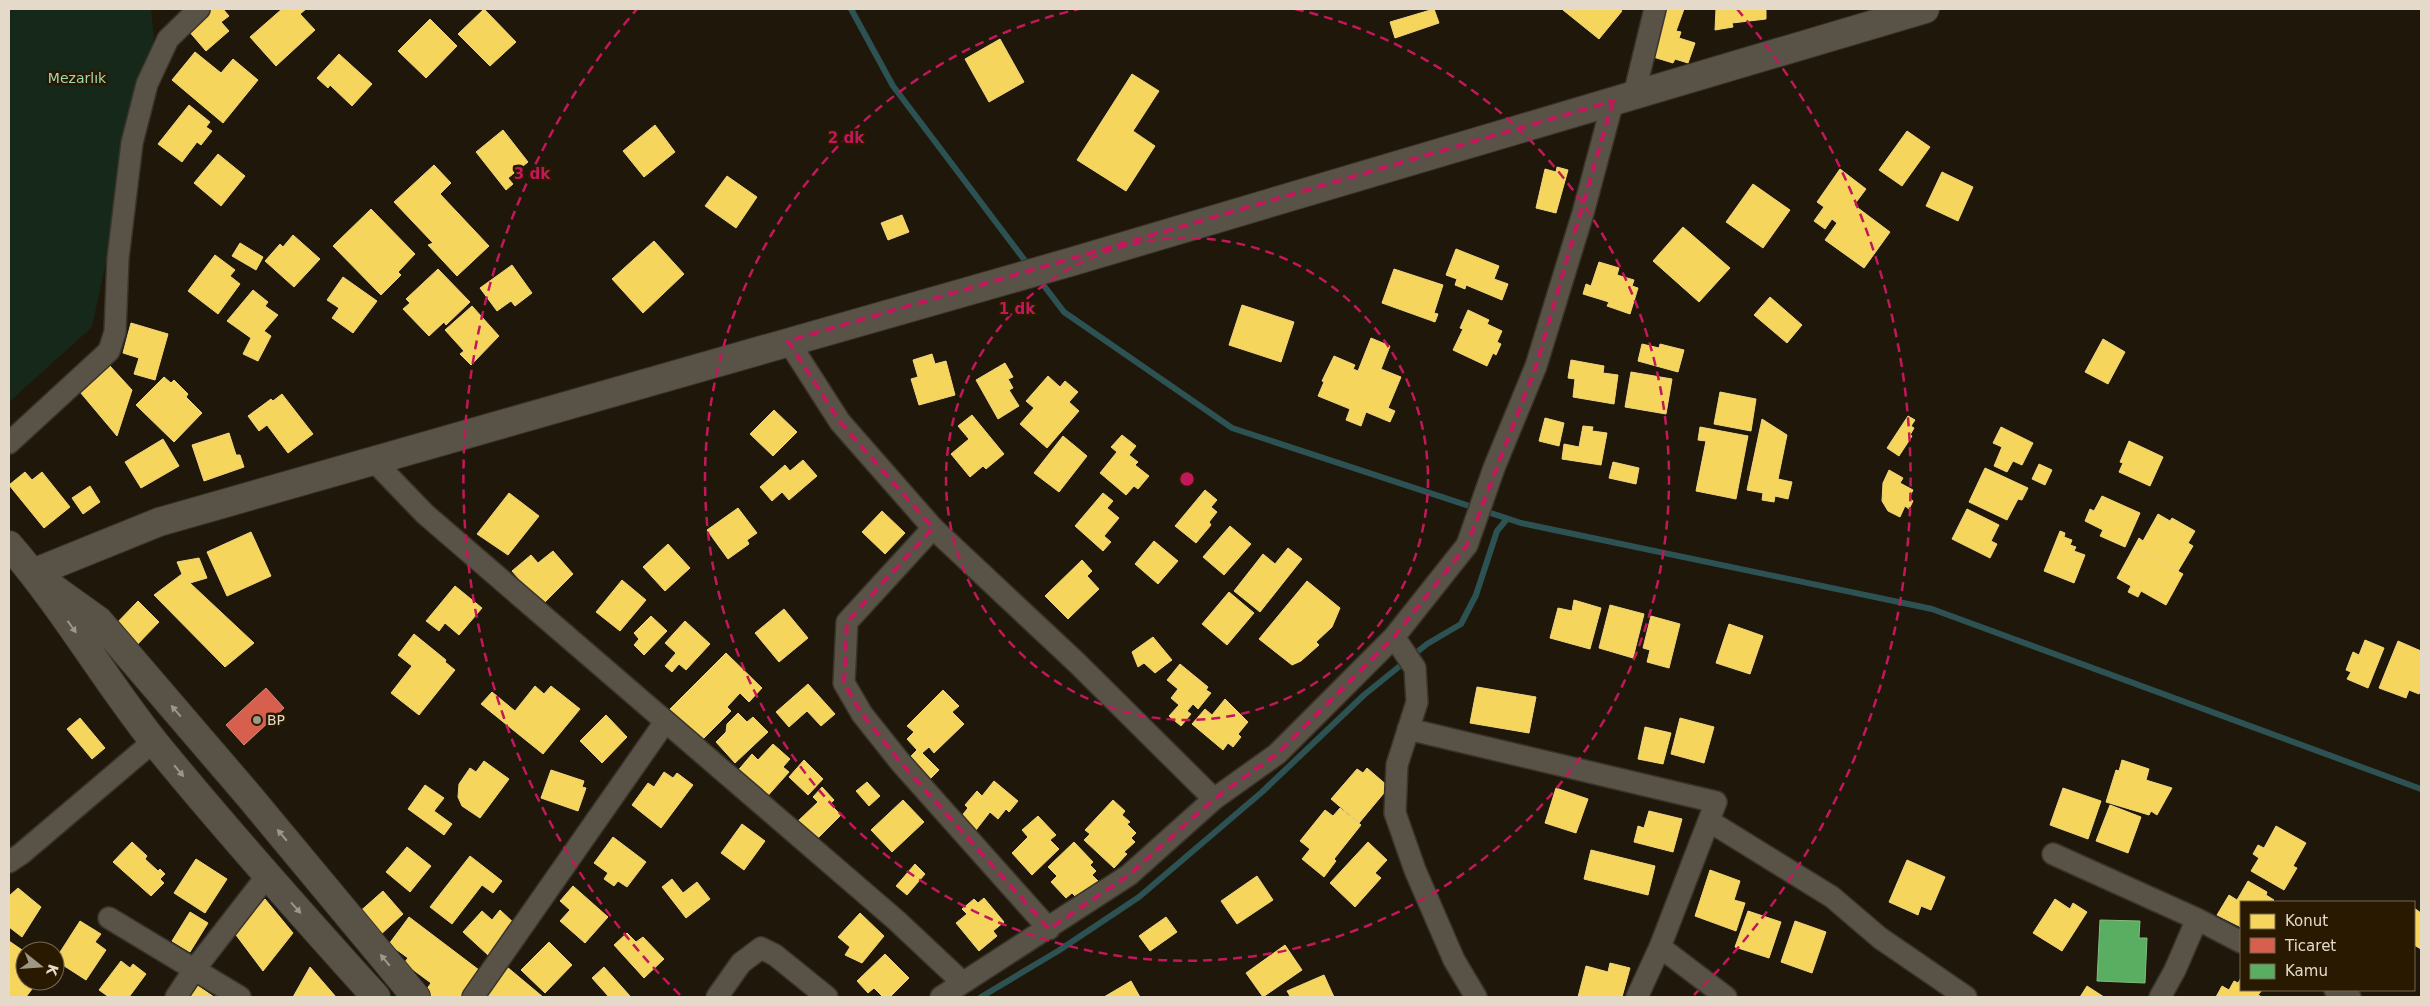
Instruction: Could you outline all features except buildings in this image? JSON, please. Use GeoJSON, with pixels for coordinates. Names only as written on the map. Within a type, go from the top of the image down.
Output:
{"type":"FeatureCollection","features":[{"type":"Feature","properties":{"kind":"main road"},"geometry":{"type":"LineString","coordinates":[[33,573],[159,522],[1074,260],[1925,9]]}},
{"type":"Feature","properties":{"kind":"main road"},"geometry":{"type":"LineString","coordinates":[[9,546],[33,573],[154,741],[267,876],[376,997]]}},
{"type":"Feature","properties":{"kind":"main road"},"geometry":{"type":"LineString","coordinates":[[33,573],[99,621],[249,796],[416,997]]}},
{"type":"Feature","properties":{"kind":"street"},"geometry":{"type":"LineString","coordinates":[[9,443],[109,351],[115,332],[118,258],[132,143],[147,84],[168,39],[199,9]]}},
{"type":"Feature","properties":{"kind":"street"},"geometry":{"type":"LineString","coordinates":[[940,997],[1049,929],[1129,875],[1214,800],[1277,754],[1398,643],[1467,545],[1494,468],[1536,366],[1583,213],[1655,9]]}},
{"type":"Feature","properties":{"kind":"street"},"geometry":{"type":"LineString","coordinates":[[788,341],[840,422],[934,528],[1076,662],[1214,800]]}},
{"type":"Feature","properties":{"kind":"street"},"geometry":{"type":"LineString","coordinates":[[373,460],[425,514],[896,920],[962,982]]}},
{"type":"Feature","properties":{"kind":"street"},"geometry":{"type":"LineString","coordinates":[[934,528],[846,622],[844,683],[862,714],[900,763],[1049,929]]}},
{"type":"Feature","properties":{"kind":"street"},"geometry":{"type":"LineString","coordinates":[[1398,643],[1416,668],[1416,702],[1397,765],[1395,813],[1416,870],[1454,960],[1476,997]]}},
{"type":"Feature","properties":{"kind":"street"},"geometry":{"type":"LineString","coordinates":[[473,997],[665,722]]}},
{"type":"Feature","properties":{"kind":"street"},"geometry":{"type":"LineString","coordinates":[[1408,729],[1716,802],[1660,947],[1637,997]]}},
{"type":"Feature","properties":{"kind":"street"},"geometry":{"type":"LineString","coordinates":[[9,862],[21,854],[154,741]]}},
{"type":"Feature","properties":{"kind":"street"},"geometry":{"type":"LineString","coordinates":[[1709,821],[1832,897],[1880,938],[1966,997]]}},
{"type":"Feature","properties":{"kind":"street"},"geometry":{"type":"LineString","coordinates":[[2053,854],[2197,919],[2240,941]]}},
{"type":"Feature","properties":{"kind":"street"},"geometry":{"type":"LineString","coordinates":[[176,997],[194,970],[267,876]]}},
{"type":"Feature","properties":{"kind":"street"},"geometry":{"type":"LineString","coordinates":[[109,918],[240,997]]}},
{"type":"Feature","properties":{"kind":"street"},"geometry":{"type":"LineString","coordinates":[[2160,997],[2175,970],[2197,919]]}},
{"type":"Feature","properties":{"kind":"street"},"geometry":{"type":"LineString","coordinates":[[1660,947],[1726,997]]}},
{"type":"Feature","properties":{"kind":"street"},"geometry":{"type":"LineString","coordinates":[[717,997],[741,963],[761,948],[775,955],[827,997]]}},
{"type":"Feature","properties":{"kind":"street"},"geometry":{"type":"LineString","coordinates":[[2337,991],[2350,997]]}},
{"type":"Feature","properties":{"kind":"highlighted area"},"geometry":{"type":"Polygon","coordinates":[[[1613,101],[1536,366],[1467,545],[1394,637],[1277,754],[1214,799],[1129,875],[1049,929],[901,763],[862,714],[844,683],[847,622],[933,528],[840,422],[788,341],[1613,101]]]}},
{"type":"Feature","properties":{"kind":"green space","name":"Mezarlık"},"geometry":{"type":"Polygon","coordinates":[[[9,9],[151,9],[154,38],[92,327],[9,402],[9,9]]]}},
{"type":"Feature","properties":{"kind":"waterway"},"geometry":{"type":"LineString","coordinates":[[851,9],[893,86],[1029,266]]}},
{"type":"Feature","properties":{"kind":"waterway"},"geometry":{"type":"LineString","coordinates":[[1038,278],[1064,312],[1232,428],[1521,523],[1932,609],[2421,789]]}},
{"type":"Feature","properties":{"kind":"waterway"},"geometry":{"type":"LineString","coordinates":[[981,997],[1058,951],[1139,897],[1262,792],[1364,695],[1427,644],[1461,624],[1476,595],[1497,531],[1507,519]]}},
{"type":"Feature","properties":{"kind":"place","name":"BP"},"geometry":{"type":"Point","coordinates":[257,720]}}]}
